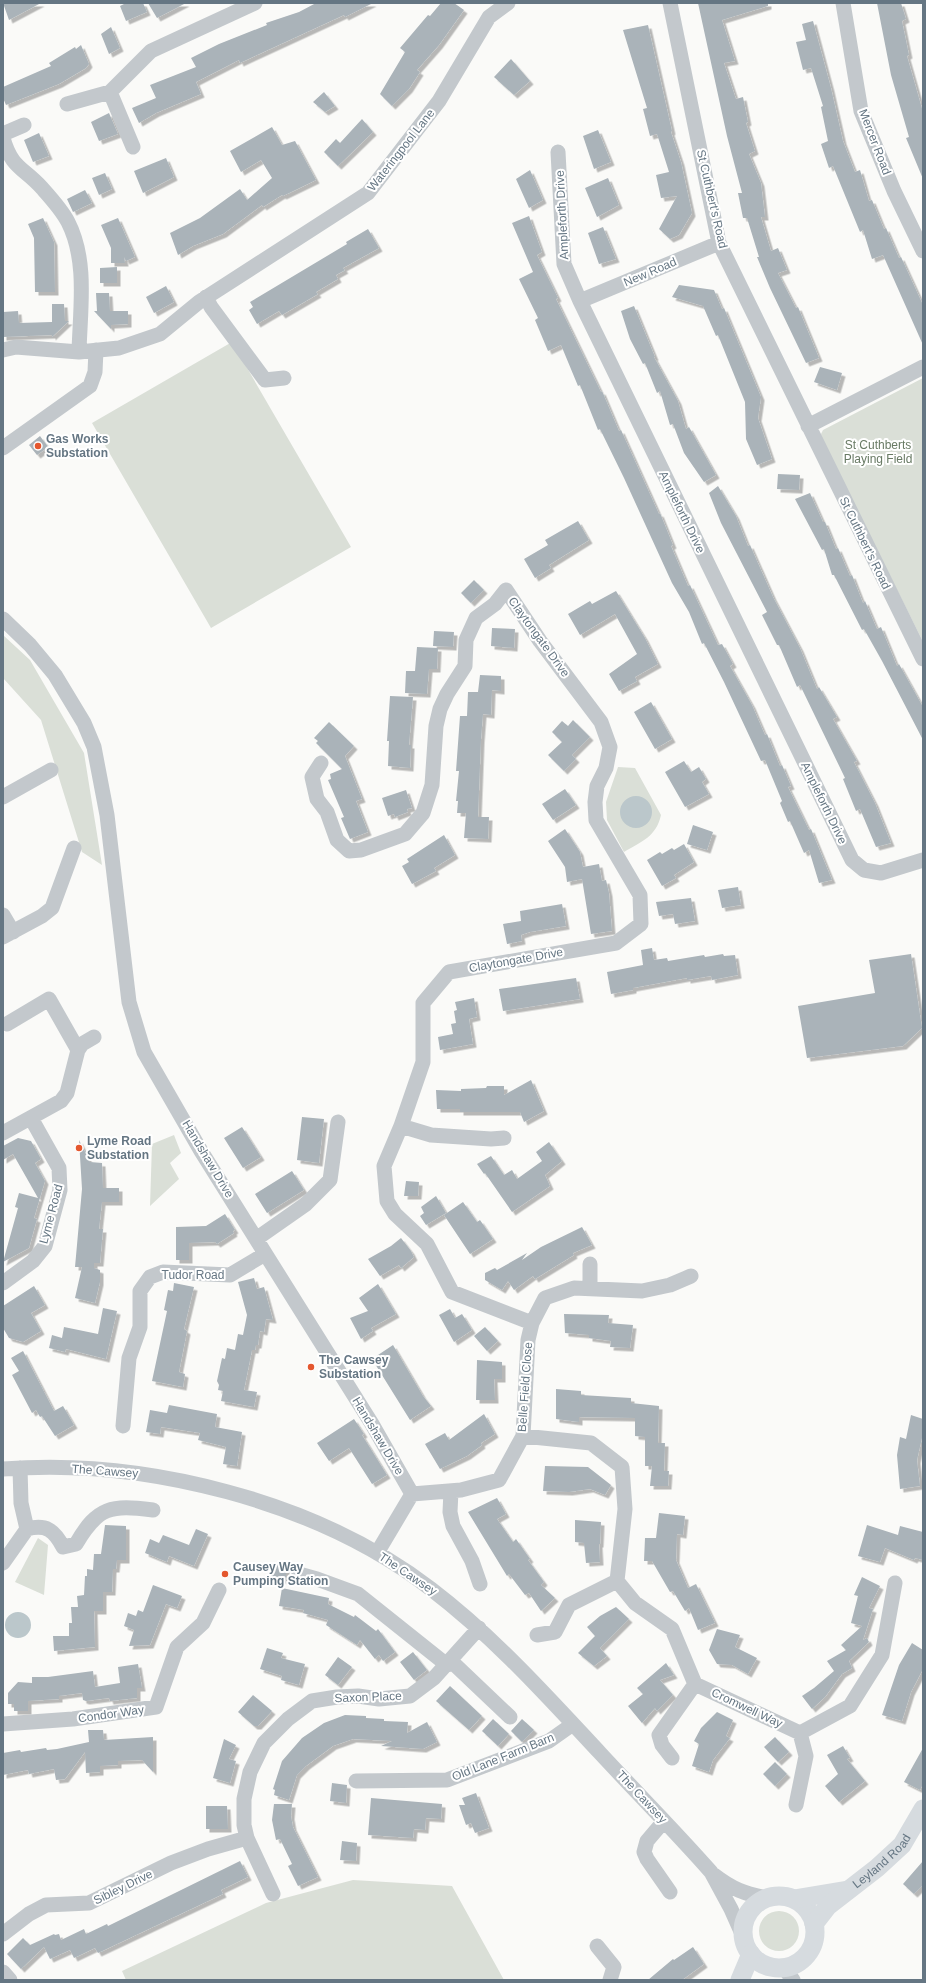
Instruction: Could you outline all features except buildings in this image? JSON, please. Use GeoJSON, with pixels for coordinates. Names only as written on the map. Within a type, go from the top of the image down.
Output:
{"type":"FeatureCollection","features":[{"type":"Feature","properties":{"kind":"main road","name":"Leyland Road"},"geometry":{"type":"LineString","coordinates":[[814,1924],[828,1906],[877,1868],[902,1845],[923,1809]]}},
{"type":"Feature","properties":{"kind":"main road","name":"Leyland Road"},"geometry":{"type":"LineString","coordinates":[[794,1899],[849,1890]]}},
{"type":"Feature","properties":{"kind":"main road"},"geometry":{"type":"LineString","coordinates":[[746,1980],[783,1972],[803,1958],[811,1948],[815,1936],[814,1924],[810,1913],[803,1905],[794,1899],[785,1896],[767,1898],[756,1904],[748,1913],[744,1924],[743,1936],[750,1954],[756,1960],[783,1972]]}},
{"type":"Feature","properties":{"kind":"main road"},"geometry":{"type":"LineString","coordinates":[[740,1980],[750,1954]]}},
{"type":"Feature","properties":{"kind":"street"},"geometry":{"type":"LineString","coordinates":[[67,104],[110,92],[151,51],[255,3]]}},
{"type":"Feature","properties":{"kind":"street","name":"Wateringpool Lane"},"geometry":{"type":"LineString","coordinates":[[3,350],[16,347],[79,352],[119,348],[160,334],[202,299],[368,194],[439,101],[489,17],[508,3]]}},
{"type":"Feature","properties":{"kind":"street","name":"St Cuthbert's Road"},"geometry":{"type":"LineString","coordinates":[[670,3],[719,243],[923,659]]}},
{"type":"Feature","properties":{"kind":"street","name":"Mercer Road"},"geometry":{"type":"LineString","coordinates":[[843,3],[861,111],[894,191],[923,251]]}},
{"type":"Feature","properties":{"kind":"street"},"geometry":{"type":"LineString","coordinates":[[110,92],[133,147]]}},
{"type":"Feature","properties":{"kind":"street"},"geometry":{"type":"LineString","coordinates":[[3,134],[24,125]]}},
{"type":"Feature","properties":{"kind":"street"},"geometry":{"type":"LineString","coordinates":[[3,138],[7,153],[18,168],[41,187],[68,221],[78,248],[81,281],[79,352]]}},
{"type":"Feature","properties":{"kind":"street","name":"Ampleforth Drive"},"geometry":{"type":"LineString","coordinates":[[558,152],[564,264],[580,301],[852,860],[864,870],[881,873],[923,860]]}},
{"type":"Feature","properties":{"kind":"street","name":"New Road"},"geometry":{"type":"LineString","coordinates":[[580,301],[719,243]]}},
{"type":"Feature","properties":{"kind":"street"},"geometry":{"type":"LineString","coordinates":[[202,299],[211,307],[265,380],[284,378]]}},
{"type":"Feature","properties":{"kind":"street"},"geometry":{"type":"LineString","coordinates":[[3,448],[90,386],[95,372],[96,350]]}},
{"type":"Feature","properties":{"kind":"street"},"geometry":{"type":"LineString","coordinates":[[808,426],[923,367]]}},
{"type":"Feature","properties":{"kind":"street","name":"Claytongate Drive"},"geometry":{"type":"LineString","coordinates":[[321,763],[312,777],[317,799],[327,812],[337,840],[349,851],[362,850],[405,834],[423,813],[428,801],[435,767],[436,726],[440,709],[447,694],[465,666],[466,640],[476,618],[495,604],[506,590],[540,641],[601,722],[610,747],[606,768],[597,786],[595,802],[596,820],[640,895],[641,924],[616,943],[449,972],[423,1002],[423,1062],[401,1126],[384,1166],[387,1201],[395,1214],[427,1244],[452,1292],[532,1323]]}},
{"type":"Feature","properties":{"kind":"street","name":"Handshaw Drive"},"geometry":{"type":"LineString","coordinates":[[3,619],[30,645],[55,675],[84,723],[94,747],[107,815],[129,1002],[144,1052],[201,1150],[372,1424],[412,1494]]}},
{"type":"Feature","properties":{"kind":"street"},"geometry":{"type":"LineString","coordinates":[[3,797],[51,770]]}},
{"type":"Feature","properties":{"kind":"street"},"geometry":{"type":"LineString","coordinates":[[3,915],[8,934],[42,916],[52,908],[74,848]]}},
{"type":"Feature","properties":{"kind":"street"},"geometry":{"type":"LineString","coordinates":[[7,1024],[49,999],[78,1050]]}},
{"type":"Feature","properties":{"kind":"street"},"geometry":{"type":"LineString","coordinates":[[3,1133],[61,1101],[67,1093],[78,1050],[82,1044],[94,1037]]}},
{"type":"Feature","properties":{"kind":"street","name":"Lyme Road"},"geometry":{"type":"LineString","coordinates":[[3,1283],[33,1261],[45,1246],[60,1190],[60,1168],[31,1118]]}},
{"type":"Feature","properties":{"kind":"street"},"geometry":{"type":"LineString","coordinates":[[256,1239],[306,1204],[330,1180],[338,1122]]}},
{"type":"Feature","properties":{"kind":"street"},"geometry":{"type":"LineString","coordinates":[[401,1126],[431,1135],[491,1139],[504,1138]]}},
{"type":"Feature","properties":{"kind":"street","name":"Tudor Road"},"geometry":{"type":"LineString","coordinates":[[123,1426],[129,1358],[140,1327],[140,1291],[150,1277],[163,1272],[230,1275],[265,1254]]}},
{"type":"Feature","properties":{"kind":"street"},"geometry":{"type":"LineString","coordinates":[[590,1264],[590,1289]]}},
{"type":"Feature","properties":{"kind":"street","name":"Belle Field Close"},"geometry":{"type":"LineString","coordinates":[[412,1494],[451,1491],[500,1480],[523,1436],[528,1340],[532,1323],[545,1298],[574,1288],[642,1291],[670,1285],[690,1276]]}},
{"type":"Feature","properties":{"kind":"street"},"geometry":{"type":"LineString","coordinates":[[523,1436],[591,1443],[622,1467],[625,1509],[617,1581],[635,1603],[672,1629],[694,1684],[659,1735],[662,1745],[672,1758]]}},
{"type":"Feature","properties":{"kind":"street"},"geometry":{"type":"LineString","coordinates":[[20,1468],[21,1503],[27,1529]]}},
{"type":"Feature","properties":{"kind":"street","name":"The Cawsey"},"geometry":{"type":"LineString","coordinates":[[3,1469],[116,1470],[166,1477],[221,1490],[277,1508],[329,1529],[377,1553],[430,1588],[479,1628],[509,1656],[574,1724],[710,1872],[726,1884],[744,1893],[767,1898]]}},
{"type":"Feature","properties":{"kind":"street"},"geometry":{"type":"LineString","coordinates":[[451,1491],[450,1512],[453,1526],[472,1561],[480,1584]]}},
{"type":"Feature","properties":{"kind":"street"},"geometry":{"type":"LineString","coordinates":[[377,1553],[412,1494]]}},
{"type":"Feature","properties":{"kind":"street"},"geometry":{"type":"LineString","coordinates":[[3,1563],[8,1546],[27,1529],[39,1526],[56,1534],[63,1547],[76,1544],[84,1530],[95,1518],[112,1509],[123,1506],[153,1510]]}},
{"type":"Feature","properties":{"kind":"street"},"geometry":{"type":"LineString","coordinates":[[299,1574],[317,1578],[358,1594],[449,1663],[510,1717]]}},
{"type":"Feature","properties":{"kind":"street"},"geometry":{"type":"LineString","coordinates":[[536,1635],[555,1632],[569,1605],[617,1581]]}},
{"type":"Feature","properties":{"kind":"street"},"geometry":{"type":"LineString","coordinates":[[796,1805],[806,1756],[800,1733],[850,1706],[882,1654],[895,1582]]}},
{"type":"Feature","properties":{"kind":"street","name":"Condor Way"},"geometry":{"type":"LineString","coordinates":[[3,1724],[73,1719],[156,1707],[177,1647],[203,1623],[219,1590]]}},
{"type":"Feature","properties":{"kind":"street","name":"Saxon Place"},"geometry":{"type":"LineString","coordinates":[[273,1894],[247,1838],[244,1825],[244,1799],[250,1772],[264,1743],[288,1719],[312,1701],[337,1697],[358,1696],[379,1699],[410,1696],[434,1678],[479,1628]]}},
{"type":"Feature","properties":{"kind":"street","name":"Cromwell Way"},"geometry":{"type":"LineString","coordinates":[[694,1684],[800,1733]]}},
{"type":"Feature","properties":{"kind":"street","name":"Old Lane Farm Barn"},"geometry":{"type":"LineString","coordinates":[[356,1781],[447,1780],[549,1741],[574,1724]]}},
{"type":"Feature","properties":{"kind":"street"},"geometry":{"type":"LineString","coordinates":[[664,1821],[647,1841],[644,1852],[646,1859],[670,1892]]}},
{"type":"Feature","properties":{"kind":"street","name":"Sibley Drive"},"geometry":{"type":"LineString","coordinates":[[3,1934],[29,1914],[46,1905],[89,1903],[171,1863],[247,1838]]}},
{"type":"Feature","properties":{"kind":"street","name":"The Cawsey"},"geometry":{"type":"LineString","coordinates":[[710,1872],[731,1909],[743,1936]]}},
{"type":"Feature","properties":{"kind":"street"},"geometry":{"type":"LineString","coordinates":[[597,1946],[614,1967],[610,1980]]}},
{"type":"Feature","properties":{"kind":"street"},"geometry":{"type":"LineString","coordinates":[[3,1972],[10,1980]]}},
{"type":"Feature","properties":{"kind":"green space"},"geometry":{"type":"Polygon","coordinates":[[[232,342],[351,547],[211,628],[92,423],[232,342]]]}},
{"type":"Feature","properties":{"kind":"green space","name":"St Cuthberts Playing Field"},"geometry":{"type":"Polygon","coordinates":[[[923,378],[923,642],[822,440],[821,434],[823,430],[923,378]]]}},
{"type":"Feature","properties":{"kind":"green space"},"geometry":{"type":"Polygon","coordinates":[[[3,635],[30,660],[84,753],[102,865],[82,852],[41,720],[3,678],[3,635]]]}},
{"type":"Feature","properties":{"kind":"green space"},"geometry":{"type":"Polygon","coordinates":[[[618,767],[635,768],[661,815],[656,829],[647,838],[624,852],[607,820],[606,802],[618,767]]]}},
{"type":"Feature","properties":{"kind":"green space"},"geometry":{"type":"Polygon","coordinates":[[[174,1135],[181,1153],[170,1163],[179,1179],[150,1206],[152,1144],[174,1135]]]}},
{"type":"Feature","properties":{"kind":"green space"},"geometry":{"type":"Polygon","coordinates":[[[38,1538],[48,1545],[44,1595],[15,1582],[38,1538]]]}},
{"type":"Feature","properties":{"kind":"green space"},"geometry":{"type":"Polygon","coordinates":[[[353,1880],[452,1886],[504,1980],[126,1980],[122,1971],[266,1903],[353,1880]]]}},
{"type":"Feature","properties":{"kind":"green space"},"geometry":{"type":"Polygon","coordinates":[[[775,1911],[783,1911],[790,1914],[796,1920],[799,1931],[796,1942],[790,1948],[783,1951],[775,1951],[768,1948],[762,1942],[759,1935],[759,1927],[762,1920],[768,1914],[775,1911]]]}},
{"type":"Feature","properties":{"kind":"shaded area"},"geometry":{"type":"Polygon","coordinates":[[[633,796],[639,796],[648,800],[652,812],[648,824],[639,828],[633,828],[624,824],[620,815],[620,809],[624,800],[633,796]]]}},
{"type":"Feature","properties":{"kind":"shaded area"},"geometry":{"type":"Polygon","coordinates":[[[18,1612],[27,1616],[31,1625],[27,1634],[18,1638],[9,1634],[5,1625],[9,1616],[18,1612]]]}},
{"type":"Feature","properties":{"kind":"place","name":"Gas Works Substation"},"geometry":{"type":"Point","coordinates":[38,446]}},
{"type":"Feature","properties":{"kind":"place","name":"Lyme Road Substation"},"geometry":{"type":"Point","coordinates":[79,1148]}},
{"type":"Feature","properties":{"kind":"place","name":"The Cawsey Substation"},"geometry":{"type":"Point","coordinates":[311,1367]}},
{"type":"Feature","properties":{"kind":"place","name":"Causey Way Pumping Station"},"geometry":{"type":"Point","coordinates":[225,1574]}}]}
